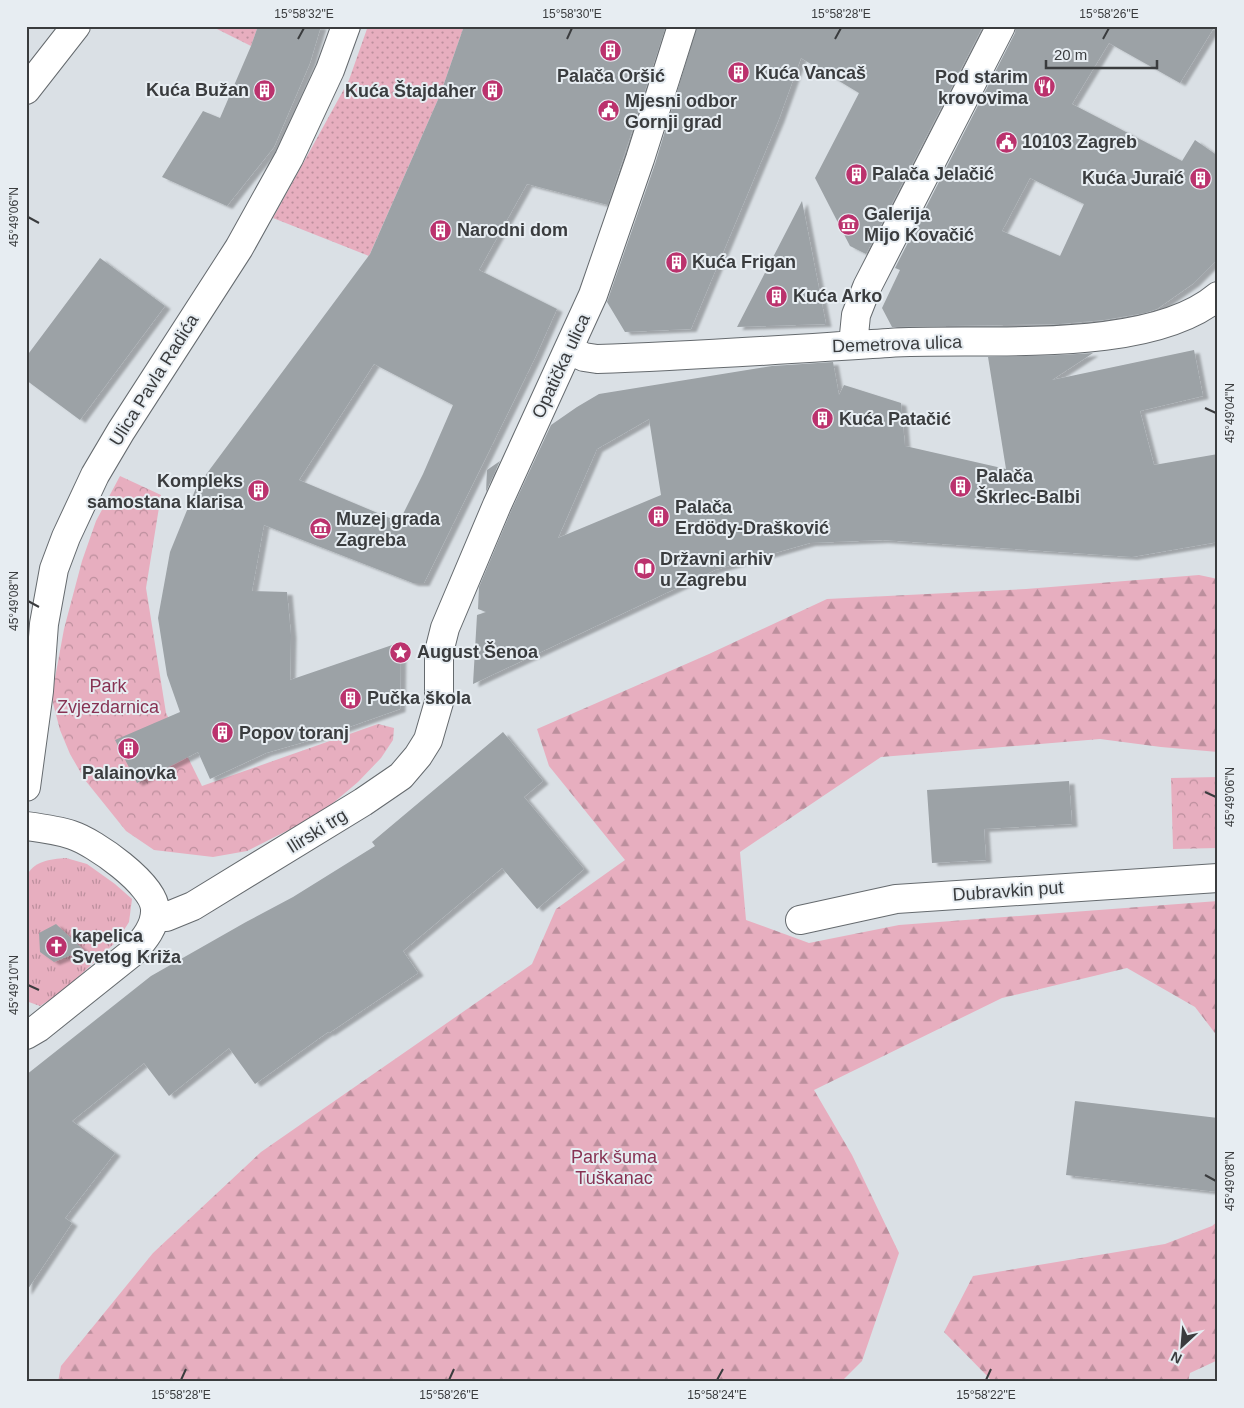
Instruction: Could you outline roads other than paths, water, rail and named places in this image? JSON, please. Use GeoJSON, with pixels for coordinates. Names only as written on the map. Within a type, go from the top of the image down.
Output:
{"type":"FeatureCollection","features":[{"type":"Feature","properties":{"kind":"street"},"geometry":{"type":"LineString","coordinates":[[26,90],[76,26]]}},
{"type":"Feature","properties":{"kind":"street","name":"Ulica Pavla Radića"},"geometry":{"type":"LineString","coordinates":[[26,787],[44,624],[53,576],[66,537],[94,475],[239,248],[290,158],[330,70],[346,26]]}},
{"type":"Feature","properties":{"kind":"street","name":"Opatička ulica"},"geometry":{"type":"LineString","coordinates":[[439,702],[440,652],[445,628],[497,505],[593,295],[640,159],[682,26]]}},
{"type":"Feature","properties":{"kind":"street"},"geometry":{"type":"LineString","coordinates":[[853,345],[856,315],[867,286],[1000,26]]}},
{"type":"Feature","properties":{"kind":"street","name":"Demetrova ulica"},"geometry":{"type":"LineString","coordinates":[[569,350],[597,360],[891,342],[1072,339],[1132,331],[1165,324],[1185,316],[1218,296]]}},
{"type":"Feature","properties":{"kind":"street","name":"Ilirski trg"},"geometry":{"type":"LineString","coordinates":[[155,917],[166,917],[193,906],[363,802],[401,776],[418,756],[428,740],[439,702]]}},
{"type":"Feature","properties":{"kind":"street"},"geometry":{"type":"LineString","coordinates":[[26,826],[71,835],[90,842],[111,857],[149,892],[154,899],[155,917],[144,940],[133,952],[38,1028],[26,1035]]}},
{"type":"Feature","properties":{"kind":"street","name":"Dubravkin put"},"geometry":{"type":"LineString","coordinates":[[800,920],[896,899],[1218,878]]}},
{"type":"Feature","properties":{"kind":"place","name":"Palača Oršić"},"geometry":{"type":"Point","coordinates":[611,51]}},
{"type":"Feature","properties":{"kind":"place","name":"Kuća Vancaš"},"geometry":{"type":"Point","coordinates":[739,73]}},
{"type":"Feature","properties":{"kind":"place","name":"Pod starim krovovima"},"geometry":{"type":"Point","coordinates":[1044,87]}},
{"type":"Feature","properties":{"kind":"place","name":"Kuća Bužan"},"geometry":{"type":"Point","coordinates":[265,90]}},
{"type":"Feature","properties":{"kind":"place","name":"Kuća Štajdaher"},"geometry":{"type":"Point","coordinates":[492,91]}},
{"type":"Feature","properties":{"kind":"place","name":"Mjesni odbor Gornji grad"},"geometry":{"type":"Point","coordinates":[609,111]}},
{"type":"Feature","properties":{"kind":"place","name":"10103 Zagreb"},"geometry":{"type":"Point","coordinates":[1006,142]}},
{"type":"Feature","properties":{"kind":"place","name":"Palača Jelačić"},"geometry":{"type":"Point","coordinates":[856,174]}},
{"type":"Feature","properties":{"kind":"place","name":"Kuća Juraić"},"geometry":{"type":"Point","coordinates":[1200,178]}},
{"type":"Feature","properties":{"kind":"place","name":"Galerija Mijo Kovačić"},"geometry":{"type":"Point","coordinates":[848,224]}},
{"type":"Feature","properties":{"kind":"place","name":"Narodni dom"},"geometry":{"type":"Point","coordinates":[441,230]}},
{"type":"Feature","properties":{"kind":"place","name":"Kuća Frigan"},"geometry":{"type":"Point","coordinates":[676,262]}},
{"type":"Feature","properties":{"kind":"place","name":"Kuća Arko"},"geometry":{"type":"Point","coordinates":[777,296]}},
{"type":"Feature","properties":{"kind":"place","name":"Kuća Patačić"},"geometry":{"type":"Point","coordinates":[823,419]}},
{"type":"Feature","properties":{"kind":"place","name":"Palača Škrlec-Balbi"},"geometry":{"type":"Point","coordinates":[960,486]}},
{"type":"Feature","properties":{"kind":"place","name":"Kompleks samostana klarisa"},"geometry":{"type":"Point","coordinates":[259,491]}},
{"type":"Feature","properties":{"kind":"place","name":"Palača Erdödy-Drašković"},"geometry":{"type":"Point","coordinates":[659,517]}},
{"type":"Feature","properties":{"kind":"place","name":"Muzej grada Zagreba"},"geometry":{"type":"Point","coordinates":[320,529]}},
{"type":"Feature","properties":{"kind":"place","name":"Državni arhiv u Zagrebu"},"geometry":{"type":"Point","coordinates":[644,569]}},
{"type":"Feature","properties":{"kind":"place","name":"August Šenoa"},"geometry":{"type":"Point","coordinates":[401,652]}},
{"type":"Feature","properties":{"kind":"place","name":"Pučka škola"},"geometry":{"type":"Point","coordinates":[351,698]}},
{"type":"Feature","properties":{"kind":"place","name":"Popov toranj"},"geometry":{"type":"Point","coordinates":[223,733]}},
{"type":"Feature","properties":{"kind":"place","name":"Palainovka"},"geometry":{"type":"Point","coordinates":[129,748]}},
{"type":"Feature","properties":{"kind":"place","name":"kapelica Svetog Križa"},"geometry":{"type":"Point","coordinates":[56,946]}},
{"type":"Feature","properties":{"kind":"park label","name":"Park Zvjezdarnica"},"geometry":{"type":"Point","coordinates":[108,696]}},
{"type":"Feature","properties":{"kind":"park label","name":"Park šuma Tuškanac"},"geometry":{"type":"Point","coordinates":[614,1167]}}]}
